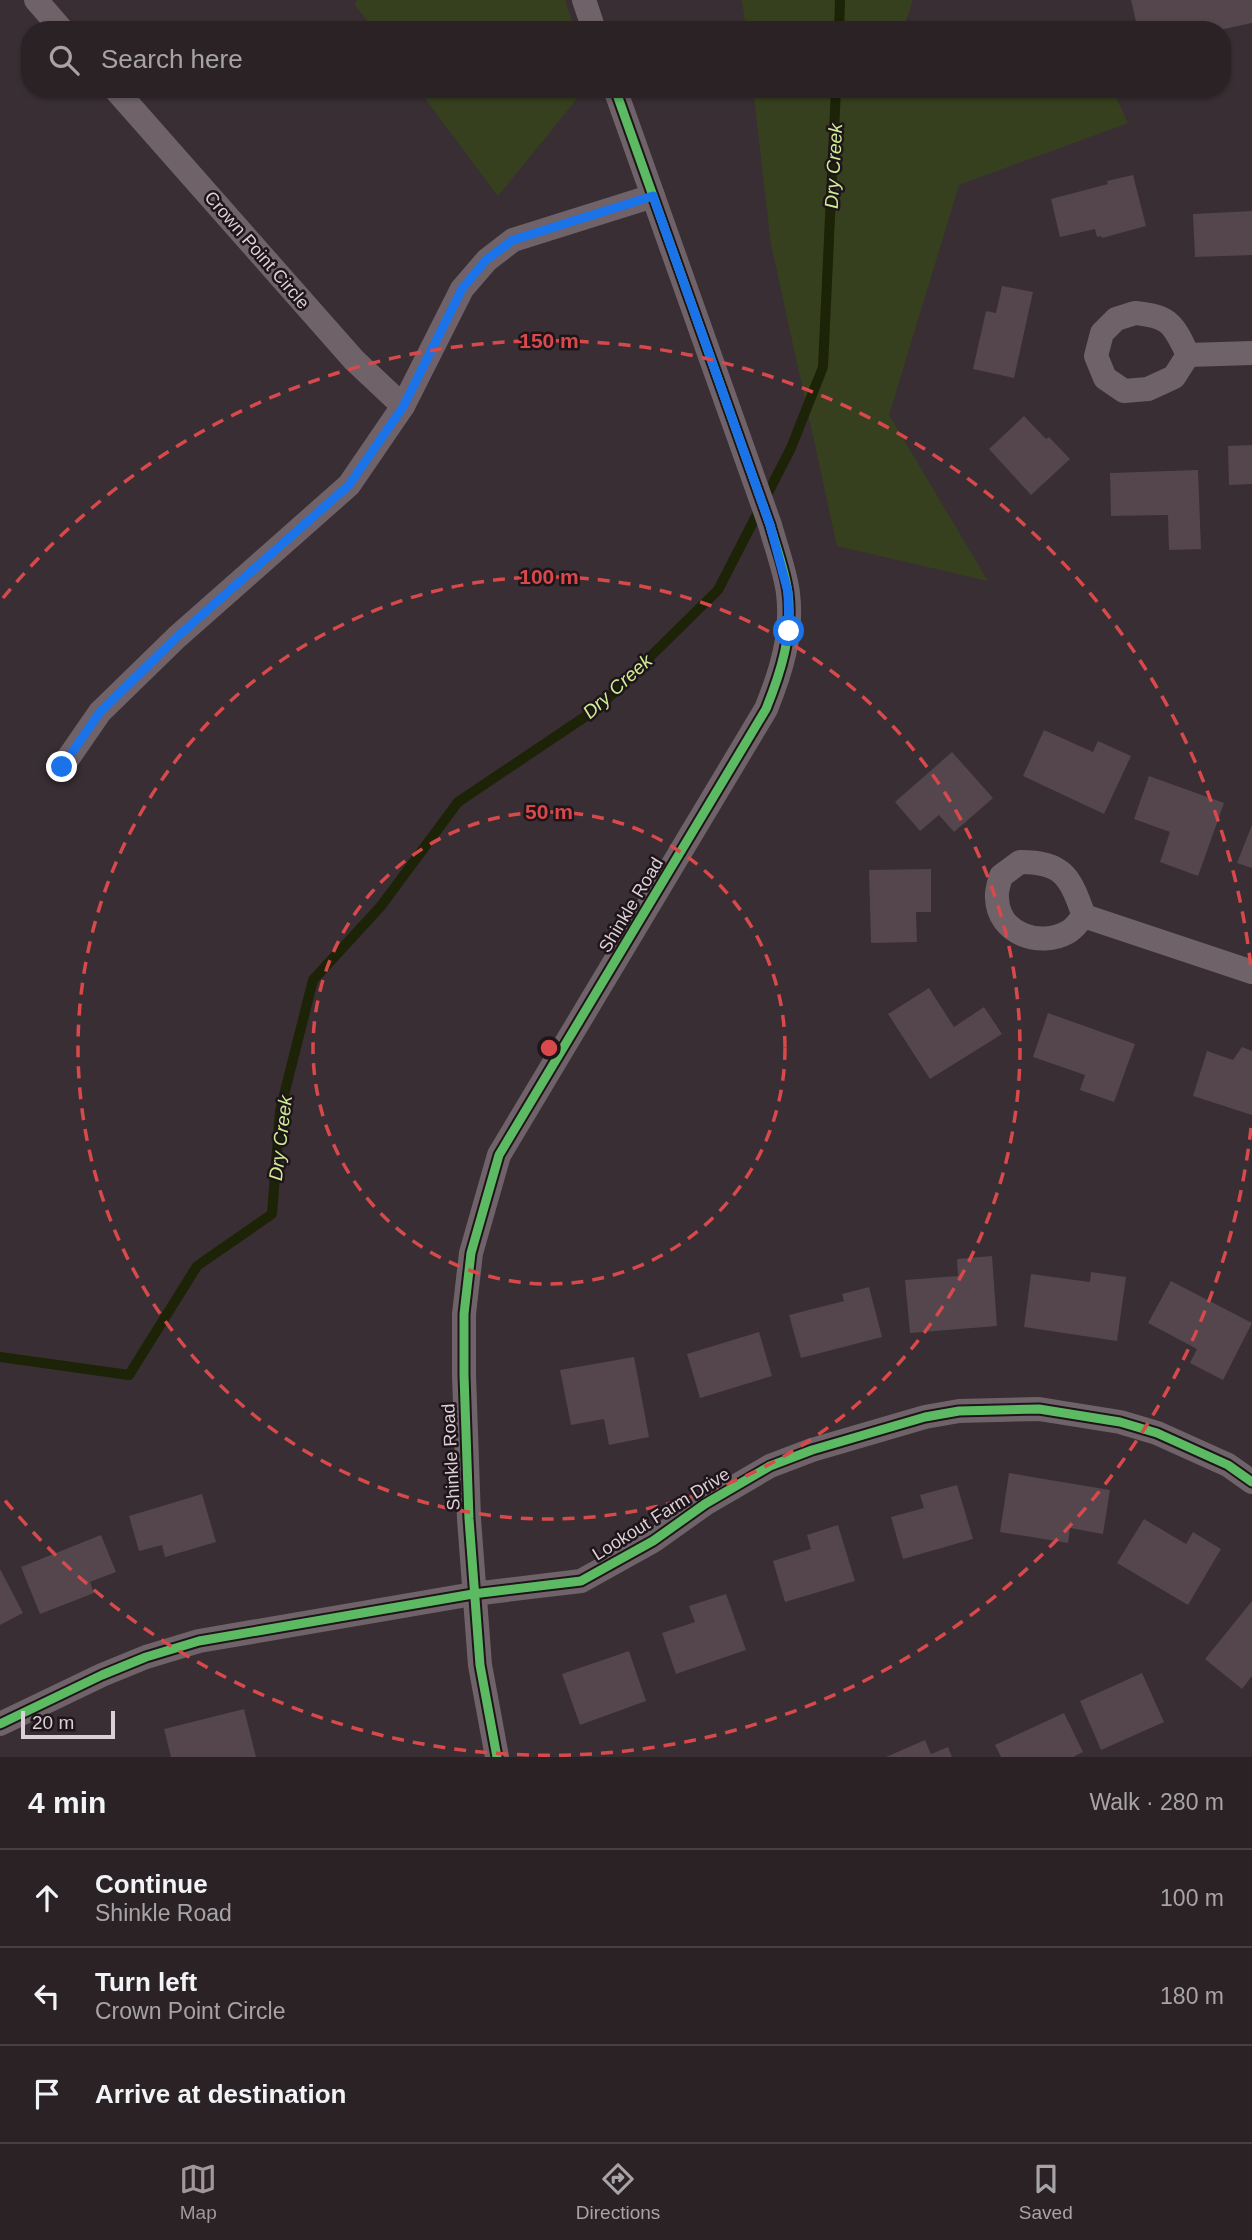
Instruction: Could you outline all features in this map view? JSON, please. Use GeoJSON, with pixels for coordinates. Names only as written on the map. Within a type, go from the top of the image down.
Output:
{"type":"FeatureCollection","features":[{"type":"Feature","properties":{"kind":"street"},"geometry":{"type":"LineString","coordinates":[[36,0],[54,21]]}},
{"type":"Feature","properties":{"kind":"street"},"geometry":{"type":"LineString","coordinates":[[584,0],[591,21]]}},
{"type":"Feature","properties":{"kind":"street","name":"Crown Point Circle"},"geometry":{"type":"LineString","coordinates":[[123,98],[354,360],[403,407]]}},
{"type":"Feature","properties":{"kind":"street","name":"Shinkle Road"},"geometry":{"type":"LineString","coordinates":[[497,1757],[480,1665],[473,1594],[464,1407],[464,1314],[471,1253],[499,1155],[766,709],[778,678],[789,631],[788,592],[770,525],[618,98]]}},
{"type":"Feature","properties":{"kind":"street"},"geometry":{"type":"LineString","coordinates":[[62,767],[100,712],[110,702],[177,637],[349,485],[403,407],[462,289],[486,260],[513,240],[653,196]]}},
{"type":"Feature","properties":{"kind":"street"},"geometry":{"type":"LineString","coordinates":[[1188,355],[1252,353]]}},
{"type":"Feature","properties":{"kind":"street"},"geometry":{"type":"LineString","coordinates":[[1084,916],[1252,972]]}},
{"type":"Feature","properties":{"kind":"street","name":"Lookout Farm Drive"},"geometry":{"type":"LineString","coordinates":[[0,1724],[113,1670],[199,1641],[473,1594],[581,1581],[653,1541],[705,1504],[770,1466],[812,1450],[925,1417],[959,1411],[1039,1409],[1120,1422],[1157,1433],[1228,1465],[1252,1482]]}},
{"type":"Feature","properties":{"kind":"green space"},"geometry":{"type":"Polygon","coordinates":[[[357,0],[565,0],[572,21],[367,21],[355,5],[357,0]]]}},
{"type":"Feature","properties":{"kind":"green space"},"geometry":{"type":"Polygon","coordinates":[[[742,0],[913,0],[906,21],[745,21],[742,0]]]}},
{"type":"Feature","properties":{"kind":"green space"},"geometry":{"type":"Polygon","coordinates":[[[425,98],[578,98],[498,196],[425,98]]]}},
{"type":"Feature","properties":{"kind":"green space"},"geometry":{"type":"Polygon","coordinates":[[[754,98],[1116,98],[1128,123],[959,185],[889,415],[988,581],[837,546],[771,244],[754,98]]]}},
{"type":"Feature","properties":{"kind":"building"},"geometry":{"type":"Polygon","coordinates":[[[1131,0],[1252,0],[1252,23],[1231,27],[1231,21],[1136,21],[1131,0]]]}},
{"type":"Feature","properties":{"kind":"building"},"geometry":{"type":"Polygon","coordinates":[[[1133,175],[1146,226],[1102,238],[1097,237],[1095,229],[1060,237],[1051,199],[1133,175]]]}},
{"type":"Feature","properties":{"kind":"building"},"geometry":{"type":"Polygon","coordinates":[[[1252,211],[1252,255],[1195,257],[1193,214],[1252,211]]]}},
{"type":"Feature","properties":{"kind":"building"},"geometry":{"type":"Polygon","coordinates":[[[1002,286],[1033,292],[1014,378],[973,369],[986,311],[996,313],[1002,286]]]}},
{"type":"Feature","properties":{"kind":"building"},"geometry":{"type":"Polygon","coordinates":[[[1024,416],[1070,459],[1031,495],[989,449],[1024,416]]]}},
{"type":"Feature","properties":{"kind":"building"},"geometry":{"type":"Polygon","coordinates":[[[1252,445],[1252,484],[1229,485],[1228,446],[1252,445]]]}},
{"type":"Feature","properties":{"kind":"building"},"geometry":{"type":"Polygon","coordinates":[[[1198,470],[1201,549],[1169,550],[1168,515],[1111,516],[1110,473],[1198,470]]]}},
{"type":"Feature","properties":{"kind":"building"},"geometry":{"type":"Polygon","coordinates":[[[1044,730],[1093,752],[1098,741],[1131,756],[1104,814],[1023,776],[1044,730]]]}},
{"type":"Feature","properties":{"kind":"building"},"geometry":{"type":"Polygon","coordinates":[[[952,752],[993,798],[954,832],[939,815],[920,831],[895,802],[952,752]]]}},
{"type":"Feature","properties":{"kind":"building"},"geometry":{"type":"Polygon","coordinates":[[[1149,776],[1224,803],[1198,876],[1160,862],[1170,832],[1134,819],[1149,776]]]}},
{"type":"Feature","properties":{"kind":"building"},"geometry":{"type":"Polygon","coordinates":[[[1252,825],[1252,868],[1237,863],[1252,825]]]}},
{"type":"Feature","properties":{"kind":"building"},"geometry":{"type":"Polygon","coordinates":[[[931,869],[931,912],[916,912],[917,942],[871,943],[869,870],[931,869]]]}},
{"type":"Feature","properties":{"kind":"building"},"geometry":{"type":"Polygon","coordinates":[[[929,988],[954,1027],[984,1007],[1002,1034],[930,1079],[888,1014],[929,988]]]}},
{"type":"Feature","properties":{"kind":"building"},"geometry":{"type":"Polygon","coordinates":[[[1048,1013],[1135,1044],[1114,1102],[1080,1090],[1085,1075],[1033,1057],[1048,1013]]]}},
{"type":"Feature","properties":{"kind":"building"},"geometry":{"type":"Polygon","coordinates":[[[1242,1047],[1252,1051],[1252,1115],[1193,1096],[1207,1051],[1233,1060],[1242,1047]]]}},
{"type":"Feature","properties":{"kind":"building"},"geometry":{"type":"Polygon","coordinates":[[[992,1256],[997,1326],[910,1333],[905,1280],[958,1276],[957,1259],[992,1256]]]}},
{"type":"Feature","properties":{"kind":"building"},"geometry":{"type":"Polygon","coordinates":[[[1091,1272],[1126,1277],[1117,1341],[1024,1327],[1031,1274],[1090,1282],[1091,1272]]]}},
{"type":"Feature","properties":{"kind":"building"},"geometry":{"type":"Polygon","coordinates":[[[1171,1281],[1252,1323],[1223,1380],[1190,1363],[1197,1349],[1148,1323],[1171,1281]]]}},
{"type":"Feature","properties":{"kind":"building"},"geometry":{"type":"Polygon","coordinates":[[[869,1287],[882,1337],[801,1358],[789,1315],[844,1301],[842,1294],[869,1287]]]}},
{"type":"Feature","properties":{"kind":"building"},"geometry":{"type":"Polygon","coordinates":[[[759,1332],[772,1376],[700,1398],[687,1354],[759,1332]]]}},
{"type":"Feature","properties":{"kind":"building"},"geometry":{"type":"Polygon","coordinates":[[[634,1357],[649,1437],[609,1445],[604,1419],[571,1425],[560,1370],[634,1357]]]}},
{"type":"Feature","properties":{"kind":"building"},"geometry":{"type":"Polygon","coordinates":[[[1009,1473],[1110,1490],[1103,1534],[1070,1528],[1068,1543],[1000,1532],[1009,1473]]]}},
{"type":"Feature","properties":{"kind":"building"},"geometry":{"type":"Polygon","coordinates":[[[957,1485],[973,1539],[903,1559],[891,1517],[924,1508],[920,1495],[957,1485]]]}},
{"type":"Feature","properties":{"kind":"building"},"geometry":{"type":"Polygon","coordinates":[[[202,1494],[216,1542],[165,1557],[162,1545],[139,1551],[129,1516],[202,1494]]]}},
{"type":"Feature","properties":{"kind":"building"},"geometry":{"type":"Polygon","coordinates":[[[1144,1519],[1186,1544],[1193,1532],[1221,1549],[1188,1605],[1117,1563],[1144,1519]]]}},
{"type":"Feature","properties":{"kind":"building"},"geometry":{"type":"Polygon","coordinates":[[[838,1525],[855,1581],[785,1602],[773,1561],[811,1549],[807,1535],[838,1525]]]}},
{"type":"Feature","properties":{"kind":"building"},"geometry":{"type":"Polygon","coordinates":[[[101,1535],[116,1572],[90,1582],[94,1593],[40,1614],[21,1567],[101,1535]]]}},
{"type":"Feature","properties":{"kind":"building"},"geometry":{"type":"Polygon","coordinates":[[[0,1569],[23,1613],[0,1625],[0,1569]]]}},
{"type":"Feature","properties":{"kind":"building"},"geometry":{"type":"Polygon","coordinates":[[[726,1594],[746,1650],[676,1674],[662,1633],[695,1622],[689,1606],[726,1594]]]}},
{"type":"Feature","properties":{"kind":"building"},"geometry":{"type":"Polygon","coordinates":[[[1252,1601],[1252,1676],[1242,1689],[1205,1659],[1252,1601]]]}},
{"type":"Feature","properties":{"kind":"building"},"geometry":{"type":"Polygon","coordinates":[[[629,1651],[646,1701],[580,1725],[562,1674],[629,1651]]]}},
{"type":"Feature","properties":{"kind":"building"},"geometry":{"type":"Polygon","coordinates":[[[1142,1673],[1164,1722],[1101,1750],[1080,1701],[1142,1673]]]}},
{"type":"Feature","properties":{"kind":"building"},"geometry":{"type":"Polygon","coordinates":[[[244,1709],[256,1757],[171,1757],[164,1729],[244,1709]]]}},
{"type":"Feature","properties":{"kind":"building"},"geometry":{"type":"Polygon","coordinates":[[[1064,1713],[1083,1752],[1073,1757],[1001,1757],[995,1745],[1064,1713]]]}},
{"type":"Feature","properties":{"kind":"building"},"geometry":{"type":"Polygon","coordinates":[[[925,1740],[931,1754],[948,1747],[952,1757],[886,1757],[925,1740]]]}},
{"type":"Feature","properties":{"kind":"waterway","name":"Dry Creek"},"geometry":{"type":"LineString","coordinates":[[839,21],[840,0]]}},
{"type":"Feature","properties":{"kind":"waterway","name":"Dry Creek"},"geometry":{"type":"LineString","coordinates":[[0,1357],[129,1375],[197,1266],[272,1214],[280,1111],[313,980],[381,906],[458,802],[598,708],[718,590],[791,448],[823,367],[836,98]]}},
{"type":"Feature","properties":{"kind":"cycle path"},"geometry":{"type":"LineString","coordinates":[[497,1757],[480,1665],[469,1519],[464,1314],[471,1253],[499,1155],[766,709],[781,667],[789,623],[787,584],[770,525],[618,98]]}},
{"type":"Feature","properties":{"kind":"cycle path"},"geometry":{"type":"LineString","coordinates":[[0,1724],[102,1675],[146,1657],[199,1641],[473,1594],[581,1581],[653,1541],[705,1504],[770,1466],[812,1450],[925,1417],[959,1411],[1039,1409],[1120,1422],[1157,1433],[1228,1465],[1252,1482]]}},
{"type":"Feature","properties":{"kind":"route"},"geometry":{"type":"LineString","coordinates":[[62,767],[100,712],[177,637],[349,485],[403,407],[462,289],[486,260],[513,240],[653,196],[770,525],[788,592],[789,631]]}}]}
